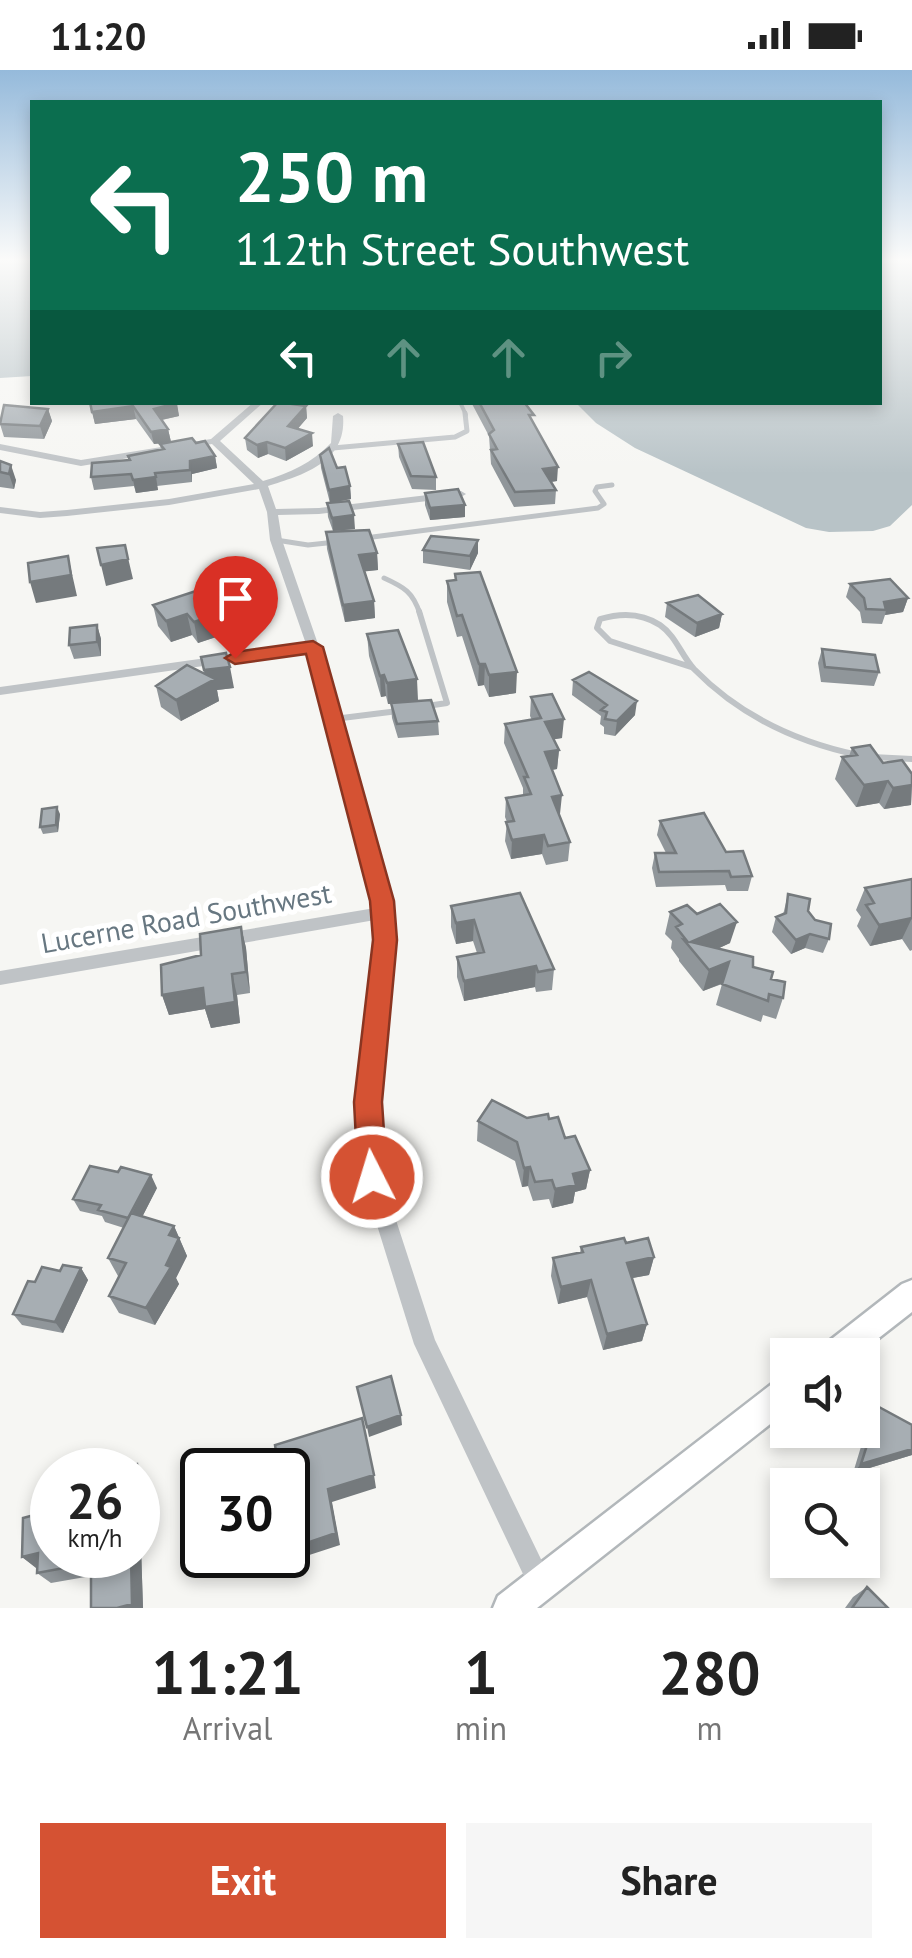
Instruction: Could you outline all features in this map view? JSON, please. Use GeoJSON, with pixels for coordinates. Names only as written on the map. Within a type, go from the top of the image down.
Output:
{"type":"FeatureCollection","features":[{"type":"Feature","properties":{"kind":"main road"},"geometry":{"type":"LineString","coordinates":[[856,1338],[912,1294]]}},
{"type":"Feature","properties":{"kind":"main road"},"geometry":{"type":"LineString","coordinates":[[510,1608],[770,1405]]}},
{"type":"Feature","properties":{"kind":"street"},"geometry":{"type":"LineString","coordinates":[[0,447],[81,463],[214,441],[256,405]]}},
{"type":"Feature","properties":{"kind":"street"},"geometry":{"type":"LineString","coordinates":[[0,510],[40,515],[67,513],[263,487],[318,461],[333,448],[338,438],[338,416]]}},
{"type":"Feature","properties":{"kind":"street"},"geometry":{"type":"LineString","coordinates":[[214,441],[263,487],[375,869],[385,940],[368,1102],[372,1177],[425,1344],[541,1584]]}},
{"type":"Feature","properties":{"kind":"street"},"geometry":{"type":"LineString","coordinates":[[272,512],[319,511],[461,494]]}},
{"type":"Feature","properties":{"kind":"street"},"geometry":{"type":"LineString","coordinates":[[0,691],[313,647]]}},
{"type":"Feature","properties":{"kind":"street","name":"Lucerne Road Southwest"},"geometry":{"type":"LineString","coordinates":[[0,978],[382,913]]}},
{"type":"Feature","properties":{"kind":"lane"},"geometry":{"type":"LineString","coordinates":[[333,448],[454,437],[467,431],[468,420],[461,405]]}},
{"type":"Feature","properties":{"kind":"lane"},"geometry":{"type":"LineString","coordinates":[[364,538],[598,508],[604,504],[595,491],[598,486],[612,485]]}},
{"type":"Feature","properties":{"kind":"lane"},"geometry":{"type":"LineString","coordinates":[[276,540],[308,545],[346,540]]}},
{"type":"Feature","properties":{"kind":"lane"},"geometry":{"type":"LineString","coordinates":[[334,719],[447,704],[416,598],[406,587],[384,578]]}},
{"type":"Feature","properties":{"kind":"lane"},"geometry":{"type":"LineString","coordinates":[[691,667],[610,641],[597,628],[600,619],[614,614],[632,615],[659,624],[674,638],[691,667],[739,706],[830,750],[912,759]]}},
{"type":"Feature","properties":{"kind":"shaded area"},"geometry":{"type":"Polygon","coordinates":[[[0,331],[30,331],[30,376],[0,378],[0,331]]]}},
{"type":"Feature","properties":{"kind":"shaded area"},"geometry":{"type":"Polygon","coordinates":[[[882,331],[912,331],[912,505],[890,526],[873,531],[806,528],[635,448],[596,423],[578,405],[882,405],[882,331]]]}},
{"type":"Feature","properties":{"kind":"building"},"geometry":{"type":"Polygon","coordinates":[[[4,405],[48,409],[40,426],[0,424],[4,405]]]}},
{"type":"Feature","properties":{"kind":"building"},"geometry":{"type":"Polygon","coordinates":[[[91,405],[169,405],[154,409],[168,429],[151,432],[133,406],[92,412],[91,405]]]}},
{"type":"Feature","properties":{"kind":"building"},"geometry":{"type":"Polygon","coordinates":[[[275,405],[306,406],[288,426],[312,433],[285,448],[267,442],[257,445],[245,438],[275,405]]]}},
{"type":"Feature","properties":{"kind":"building"},"geometry":{"type":"Polygon","coordinates":[[[481,405],[526,405],[558,467],[543,469],[556,490],[515,492],[491,450],[497,449],[489,434],[494,430],[481,405]]]}},
{"type":"Feature","properties":{"kind":"building"},"geometry":{"type":"Polygon","coordinates":[[[192,438],[196,443],[205,441],[215,456],[190,461],[190,470],[155,473],[156,477],[91,477],[92,463],[130,460],[128,456],[164,449],[160,444],[192,438]]]}},
{"type":"Feature","properties":{"kind":"building"},"geometry":{"type":"Polygon","coordinates":[[[423,442],[436,477],[411,476],[398,444],[423,442]]]}},
{"type":"Feature","properties":{"kind":"building"},"geometry":{"type":"Polygon","coordinates":[[[329,448],[337,468],[345,467],[350,486],[329,490],[320,455],[329,448]]]}},
{"type":"Feature","properties":{"kind":"building"},"geometry":{"type":"Polygon","coordinates":[[[0,461],[11,465],[9,474],[0,472],[0,461]]]}},
{"type":"Feature","properties":{"kind":"building"},"geometry":{"type":"Polygon","coordinates":[[[458,489],[465,505],[430,508],[425,493],[458,489]]]}},
{"type":"Feature","properties":{"kind":"building"},"geometry":{"type":"Polygon","coordinates":[[[349,501],[354,515],[332,518],[327,503],[349,501]]]}},
{"type":"Feature","properties":{"kind":"building"},"geometry":{"type":"Polygon","coordinates":[[[369,530],[377,553],[359,555],[374,601],[343,605],[326,532],[369,530]]]}},
{"type":"Feature","properties":{"kind":"building"},"geometry":{"type":"Polygon","coordinates":[[[431,536],[478,540],[470,556],[423,550],[431,536]]]}},
{"type":"Feature","properties":{"kind":"building"},"geometry":{"type":"Polygon","coordinates":[[[125,545],[128,559],[101,565],[97,548],[125,545]]]}},
{"type":"Feature","properties":{"kind":"building"},"geometry":{"type":"Polygon","coordinates":[[[68,556],[71,575],[30,582],[28,563],[68,556]]]}},
{"type":"Feature","properties":{"kind":"building"},"geometry":{"type":"Polygon","coordinates":[[[480,572],[517,672],[489,675],[485,664],[479,664],[462,615],[457,616],[447,581],[456,580],[455,574],[480,572]]]}},
{"type":"Feature","properties":{"kind":"building"},"geometry":{"type":"Polygon","coordinates":[[[890,579],[908,598],[884,602],[886,610],[866,609],[864,598],[850,584],[890,579]]]}},
{"type":"Feature","properties":{"kind":"building"},"geometry":{"type":"Polygon","coordinates":[[[243,589],[255,602],[194,622],[187,614],[166,621],[153,605],[199,590],[208,601],[243,589]]]}},
{"type":"Feature","properties":{"kind":"building"},"geometry":{"type":"Polygon","coordinates":[[[698,595],[722,614],[697,623],[667,603],[698,595]]]}},
{"type":"Feature","properties":{"kind":"building"},"geometry":{"type":"Polygon","coordinates":[[[97,625],[97,642],[69,645],[70,628],[97,625]]]}},
{"type":"Feature","properties":{"kind":"building"},"geometry":{"type":"Polygon","coordinates":[[[398,630],[417,679],[387,683],[384,675],[380,676],[367,634],[398,630]]]}},
{"type":"Feature","properties":{"kind":"building"},"geometry":{"type":"Polygon","coordinates":[[[822,649],[875,655],[879,672],[825,667],[822,649]]]}},
{"type":"Feature","properties":{"kind":"building"},"geometry":{"type":"Polygon","coordinates":[[[226,653],[230,667],[204,670],[201,657],[226,653]]]}},
{"type":"Feature","properties":{"kind":"building"},"geometry":{"type":"Polygon","coordinates":[[[187,665],[215,679],[176,700],[156,686],[187,665]]]}},
{"type":"Feature","properties":{"kind":"building"},"geometry":{"type":"Polygon","coordinates":[[[589,672],[637,701],[617,721],[605,719],[607,712],[601,710],[607,705],[573,680],[589,672]]]}},
{"type":"Feature","properties":{"kind":"building"},"geometry":{"type":"Polygon","coordinates":[[[552,694],[564,719],[545,722],[559,750],[545,752],[562,795],[552,797],[570,842],[548,846],[544,835],[512,840],[506,822],[514,821],[506,798],[531,794],[524,777],[528,777],[505,724],[541,718],[531,697],[552,694]]]}},
{"type":"Feature","properties":{"kind":"building"},"geometry":{"type":"Polygon","coordinates":[[[431,700],[438,721],[397,724],[391,703],[431,700]]]}},
{"type":"Feature","properties":{"kind":"building"},"geometry":{"type":"Polygon","coordinates":[[[870,745],[883,763],[902,760],[912,774],[912,785],[893,788],[888,781],[864,785],[842,757],[857,755],[852,748],[870,745]]]}},
{"type":"Feature","properties":{"kind":"building"},"geometry":{"type":"Polygon","coordinates":[[[57,807],[56,825],[40,827],[42,809],[57,807]]]}},
{"type":"Feature","properties":{"kind":"building"},"geometry":{"type":"Polygon","coordinates":[[[704,813],[726,852],[743,851],[752,876],[731,877],[729,871],[659,872],[655,853],[676,853],[660,821],[704,813]]]}},
{"type":"Feature","properties":{"kind":"building"},"geometry":{"type":"Polygon","coordinates":[[[912,879],[912,918],[879,925],[866,905],[874,903],[865,888],[912,879]]]}},
{"type":"Feature","properties":{"kind":"building"},"geometry":{"type":"Polygon","coordinates":[[[520,893],[554,969],[538,972],[536,966],[464,981],[457,957],[484,952],[474,920],[456,923],[451,906],[520,893]]]}},
{"type":"Feature","properties":{"kind":"building"},"geometry":{"type":"Polygon","coordinates":[[[788,894],[810,899],[808,911],[815,920],[831,924],[829,939],[810,934],[796,940],[776,917],[786,913],[788,894]]]}},
{"type":"Feature","properties":{"kind":"building"},"geometry":{"type":"Polygon","coordinates":[[[720,904],[737,922],[691,942],[753,957],[753,967],[773,972],[771,979],[785,982],[783,998],[769,994],[768,1001],[722,984],[729,962],[709,970],[684,940],[687,941],[676,927],[682,924],[670,912],[687,905],[697,914],[720,904]]]}},
{"type":"Feature","properties":{"kind":"building"},"geometry":{"type":"Polygon","coordinates":[[[241,927],[246,972],[232,974],[235,1002],[205,1007],[203,988],[162,995],[161,965],[201,955],[200,934],[241,927]]]}},
{"type":"Feature","properties":{"kind":"building"},"geometry":{"type":"Polygon","coordinates":[[[492,1100],[527,1118],[548,1114],[549,1119],[558,1117],[565,1138],[575,1136],[590,1170],[573,1174],[576,1185],[555,1189],[552,1180],[535,1182],[530,1167],[524,1168],[517,1142],[478,1121],[492,1100]]]}},
{"type":"Feature","properties":{"kind":"building"},"geometry":{"type":"Polygon","coordinates":[[[90,1166],[118,1172],[121,1167],[151,1175],[128,1218],[98,1210],[101,1205],[73,1199],[90,1166]]]}},
{"type":"Feature","properties":{"kind":"building"},"geometry":{"type":"Polygon","coordinates":[[[131,1213],[174,1226],[169,1235],[179,1238],[166,1265],[171,1267],[146,1308],[109,1296],[126,1263],[108,1258],[131,1213]]]}},
{"type":"Feature","properties":{"kind":"building"},"geometry":{"type":"Polygon","coordinates":[[[624,1238],[626,1243],[648,1238],[654,1257],[627,1263],[647,1324],[607,1334],[591,1280],[561,1287],[553,1258],[624,1238]]]}},
{"type":"Feature","properties":{"kind":"building"},"geometry":{"type":"Polygon","coordinates":[[[63,1265],[81,1268],[55,1322],[13,1314],[28,1281],[35,1282],[42,1267],[60,1271],[63,1265]]]}},
{"type":"Feature","properties":{"kind":"building"},"geometry":{"type":"Polygon","coordinates":[[[391,1376],[401,1415],[367,1427],[357,1387],[391,1376]]]}},
{"type":"Feature","properties":{"kind":"building"},"geometry":{"type":"Polygon","coordinates":[[[880,1408],[912,1425],[912,1449],[861,1464],[866,1448],[880,1448],[880,1408]]]}},
{"type":"Feature","properties":{"kind":"building"},"geometry":{"type":"Polygon","coordinates":[[[362,1418],[374,1475],[328,1489],[336,1533],[310,1542],[310,1448],[275,1445],[362,1418]]]}},
{"type":"Feature","properties":{"kind":"building"},"geometry":{"type":"Polygon","coordinates":[[[30,1516],[30,1555],[22,1557],[23,1518],[30,1516]]]}},
{"type":"Feature","properties":{"kind":"building"},"geometry":{"type":"Polygon","coordinates":[[[91,1578],[131,1578],[132,1604],[91,1608],[91,1578]]]}},
{"type":"Feature","properties":{"kind":"building"},"geometry":{"type":"Polygon","coordinates":[[[867,1587],[888,1608],[852,1608],[867,1587]]]}},
{"type":"Feature","properties":{"kind":"route"},"geometry":{"type":"LineString","coordinates":[[235,658],[313,647],[371,853],[382,901],[385,940],[368,1102],[372,1177]]}}]}
